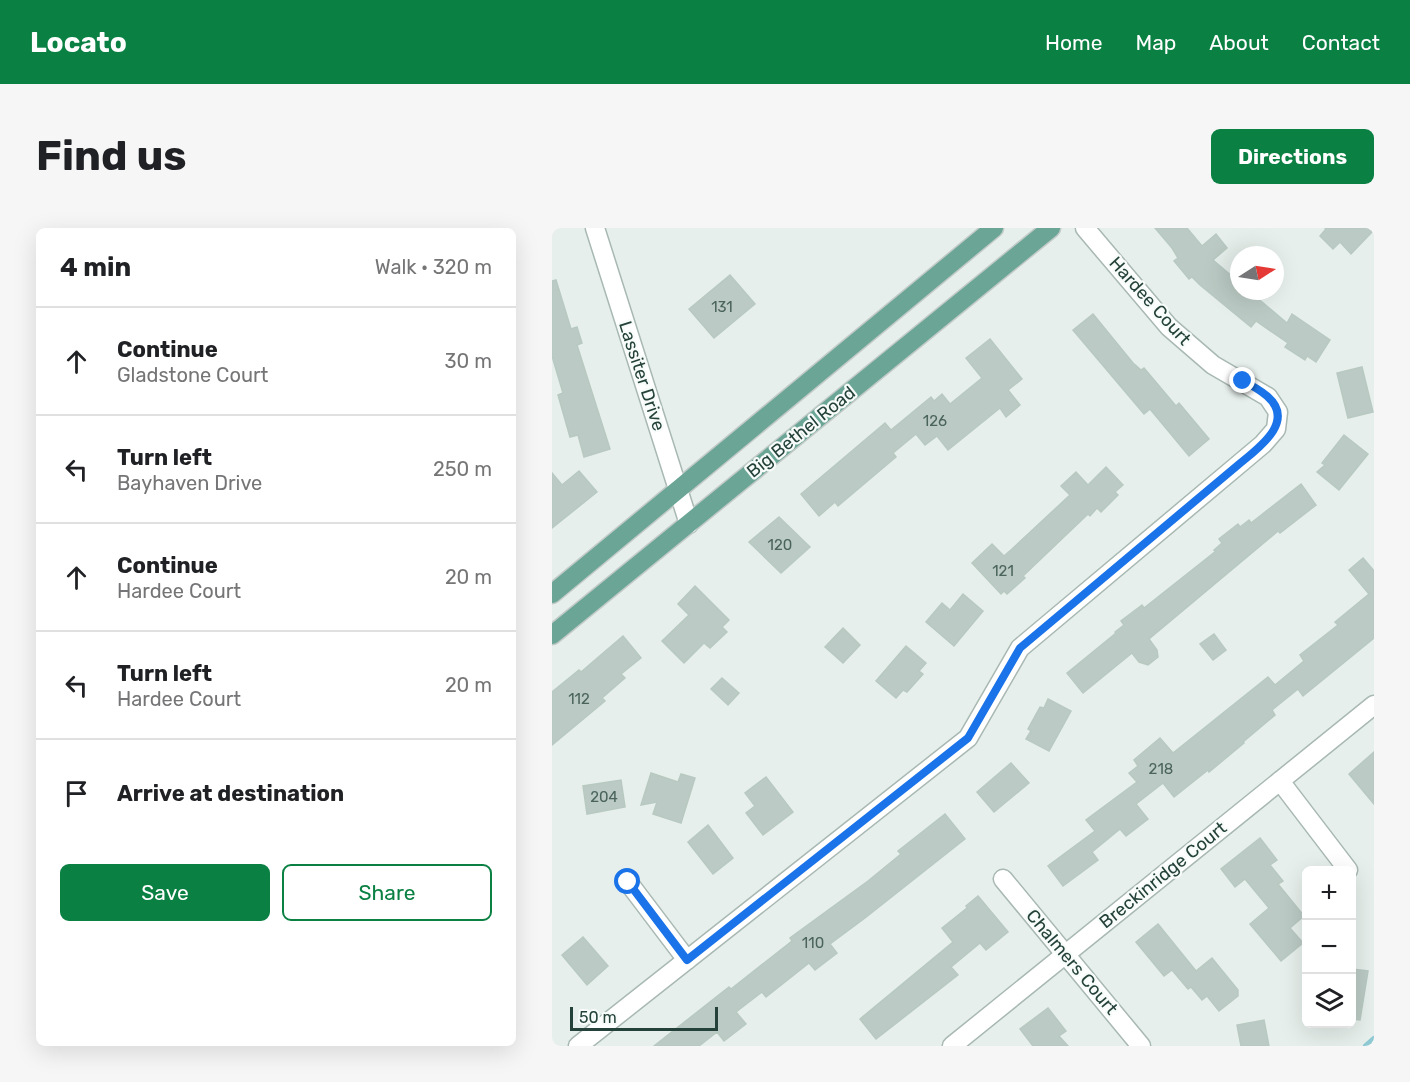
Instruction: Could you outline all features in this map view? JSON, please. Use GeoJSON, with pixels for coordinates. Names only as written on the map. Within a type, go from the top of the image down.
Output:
{"type":"FeatureCollection","features":[{"type":"Feature","properties":{"kind":"main road","name":"Big Bethel Road"},"geometry":{"type":"LineString","coordinates":[[552,594],[994,228]]}},
{"type":"Feature","properties":{"kind":"main road","name":"Big Bethel Road"},"geometry":{"type":"LineString","coordinates":[[552,635],[1051,228]]}},
{"type":"Feature","properties":{"kind":"street","name":"Lassiter Drive"},"geometry":{"type":"LineString","coordinates":[[595,228],[689,524]]}},
{"type":"Feature","properties":{"kind":"street","name":"Hardee Court"},"geometry":{"type":"LineString","coordinates":[[578,1046],[968,738],[1020,648],[1263,444],[1276,429],[1278,412],[1268,397],[1213,365],[1169,327],[1085,228]]}},
{"type":"Feature","properties":{"kind":"street","name":"Breckinridge Court"},"geometry":{"type":"LineString","coordinates":[[952,1046],[1374,705]]}},
{"type":"Feature","properties":{"kind":"street"},"geometry":{"type":"LineString","coordinates":[[1280,781],[1344,866]]}},
{"type":"Feature","properties":{"kind":"street","name":"Chalmers Court"},"geometry":{"type":"LineString","coordinates":[[1003,879],[1141,1046]]}},
{"type":"Feature","properties":{"kind":"street"},"geometry":{"type":"LineString","coordinates":[[628,882],[687,960]]}},
{"type":"Feature","properties":{"kind":"building"},"geometry":{"type":"Polygon","coordinates":[[[1155,228],[1187,228],[1202,246],[1216,234],[1227,248],[1213,260],[1230,274],[1230,300],[1260,300],[1287,323],[1292,314],[1330,340],[1316,362],[1307,356],[1305,360],[1285,347],[1288,343],[1256,321],[1251,327],[1192,277],[1189,279],[1174,261],[1178,258],[1155,228]]]}},
{"type":"Feature","properties":{"kind":"building"},"geometry":{"type":"Polygon","coordinates":[[[1325,228],[1374,228],[1374,230],[1351,254],[1340,242],[1333,249],[1320,236],[1325,228]]]}},
{"type":"Feature","properties":{"kind":"building"},"geometry":{"type":"Polygon","coordinates":[[[730,275],[755,304],[714,338],[689,309],[730,275]]]}},
{"type":"Feature","properties":{"kind":"building"},"geometry":{"type":"Polygon","coordinates":[[[556,280],[571,329],[577,327],[582,343],[577,345],[610,449],[584,457],[578,435],[570,437],[558,395],[563,393],[552,356],[552,281],[556,280]]]}},
{"type":"Feature","properties":{"kind":"building"},"geometry":{"type":"Polygon","coordinates":[[[1093,314],[1133,363],[1141,370],[1144,368],[1176,406],[1179,403],[1209,439],[1189,456],[1150,409],[1144,414],[1073,330],[1093,314]]]}},
{"type":"Feature","properties":{"kind":"building"},"geometry":{"type":"Polygon","coordinates":[[[990,339],[1022,379],[1008,390],[1020,405],[1006,417],[1000,408],[948,450],[937,436],[925,445],[916,434],[893,453],[896,457],[838,506],[835,502],[819,516],[801,494],[885,423],[891,430],[931,397],[934,401],[942,394],[950,404],[982,378],[966,358],[990,339]]]}},
{"type":"Feature","properties":{"kind":"building"},"geometry":{"type":"Polygon","coordinates":[[[1362,367],[1373,412],[1348,418],[1337,373],[1362,367]]]}},
{"type":"Feature","properties":{"kind":"building"},"geometry":{"type":"Polygon","coordinates":[[[1344,435],[1368,454],[1339,490],[1317,472],[1325,465],[1322,463],[1344,435]]]}},
{"type":"Feature","properties":{"kind":"building"},"geometry":{"type":"Polygon","coordinates":[[[1106,467],[1123,485],[1115,492],[1118,495],[1101,512],[1097,508],[1090,516],[1088,514],[1007,594],[1004,591],[1001,594],[972,563],[992,544],[1004,556],[1012,549],[1070,495],[1061,486],[1076,472],[1088,485],[1106,467]]]}},
{"type":"Feature","properties":{"kind":"building"},"geometry":{"type":"Polygon","coordinates":[[[579,471],[597,492],[552,528],[552,473],[562,485],[579,471]]]}},
{"type":"Feature","properties":{"kind":"building"},"geometry":{"type":"Polygon","coordinates":[[[1301,484],[1316,505],[1280,533],[1278,531],[1149,639],[1157,650],[1158,657],[1148,665],[1139,662],[1132,653],[1083,693],[1067,673],[1116,633],[1124,625],[1121,621],[1142,605],[1144,608],[1216,551],[1214,550],[1222,543],[1219,539],[1238,524],[1240,527],[1249,520],[1251,523],[1301,484]]]}},
{"type":"Feature","properties":{"kind":"building"},"geometry":{"type":"Polygon","coordinates":[[[779,517],[810,547],[781,573],[749,542],[779,517]]]}},
{"type":"Feature","properties":{"kind":"building"},"geometry":{"type":"Polygon","coordinates":[[[1363,558],[1374,571],[1374,638],[1303,696],[1298,689],[1272,710],[1275,715],[1244,743],[1174,797],[1163,783],[1136,804],[1148,819],[1126,836],[1120,829],[1092,852],[1098,860],[1063,886],[1048,866],[1095,831],[1086,820],[1137,782],[1129,773],[1138,766],[1134,760],[1160,738],[1173,753],[1268,677],[1275,685],[1304,661],[1300,655],[1338,625],[1335,622],[1369,594],[1349,570],[1363,558]]]}},
{"type":"Feature","properties":{"kind":"building"},"geometry":{"type":"Polygon","coordinates":[[[695,586],[729,620],[722,627],[727,632],[710,648],[704,643],[684,663],[662,641],[689,615],[678,604],[695,586]]]}},
{"type":"Feature","properties":{"kind":"building"},"geometry":{"type":"Polygon","coordinates":[[[963,594],[983,611],[954,646],[926,622],[942,603],[950,610],[963,594]]]}},
{"type":"Feature","properties":{"kind":"building"},"geometry":{"type":"Polygon","coordinates":[[[843,628],[860,645],[843,663],[825,647],[843,628]]]}},
{"type":"Feature","properties":{"kind":"building"},"geometry":{"type":"Polygon","coordinates":[[[1214,634],[1226,650],[1213,660],[1200,644],[1214,634]]]}},
{"type":"Feature","properties":{"kind":"building"},"geometry":{"type":"Polygon","coordinates":[[[623,636],[641,658],[621,674],[625,678],[602,698],[605,701],[552,745],[552,692],[579,670],[581,672],[623,636]]]}},
{"type":"Feature","properties":{"kind":"building"},"geometry":{"type":"Polygon","coordinates":[[[906,646],[926,663],[919,671],[923,674],[907,692],[903,690],[896,698],[876,681],[906,646]]]}},
{"type":"Feature","properties":{"kind":"building"},"geometry":{"type":"Polygon","coordinates":[[[722,678],[739,693],[728,705],[711,689],[722,678]]]}},
{"type":"Feature","properties":{"kind":"building"},"geometry":{"type":"Polygon","coordinates":[[[1048,699],[1071,711],[1049,751],[1026,739],[1031,731],[1028,729],[1040,707],[1044,708],[1048,699]]]}},
{"type":"Feature","properties":{"kind":"building"},"geometry":{"type":"Polygon","coordinates":[[[1374,752],[1374,804],[1349,774],[1374,752]]]}},
{"type":"Feature","properties":{"kind":"building"},"geometry":{"type":"Polygon","coordinates":[[[1011,763],[1029,783],[994,812],[977,792],[1011,763]]]}},
{"type":"Feature","properties":{"kind":"building"},"geometry":{"type":"Polygon","coordinates":[[[651,773],[678,782],[681,774],[695,778],[681,823],[653,814],[657,802],[641,805],[651,773]]]}},
{"type":"Feature","properties":{"kind":"building"},"geometry":{"type":"Polygon","coordinates":[[[766,777],[793,812],[763,835],[746,813],[755,806],[745,793],[766,777]]]}},
{"type":"Feature","properties":{"kind":"building"},"geometry":{"type":"Polygon","coordinates":[[[621,780],[625,807],[587,814],[583,786],[621,780]]]}},
{"type":"Feature","properties":{"kind":"building"},"geometry":{"type":"Polygon","coordinates":[[[945,814],[965,839],[830,944],[837,953],[815,970],[809,963],[766,997],[762,992],[736,1012],[746,1024],[724,1041],[717,1032],[699,1046],[654,1046],[792,941],[790,938],[868,881],[901,854],[898,851],[945,814]]]}},
{"type":"Feature","properties":{"kind":"building"},"geometry":{"type":"Polygon","coordinates":[[[708,825],[733,858],[713,874],[688,842],[708,825]]]}},
{"type":"Feature","properties":{"kind":"building"},"geometry":{"type":"Polygon","coordinates":[[[1260,838],[1277,860],[1270,865],[1283,881],[1278,884],[1302,914],[1302,918],[1290,928],[1302,944],[1281,961],[1250,924],[1269,908],[1245,879],[1235,887],[1221,869],[1260,838]]]}},
{"type":"Feature","properties":{"kind":"building"},"geometry":{"type":"Polygon","coordinates":[[[978,896],[1008,932],[986,950],[980,943],[951,967],[958,975],[876,1039],[860,1019],[953,942],[942,928],[978,896]]]}},
{"type":"Feature","properties":{"kind":"building"},"geometry":{"type":"Polygon","coordinates":[[[1158,924],[1196,971],[1212,958],[1238,990],[1238,996],[1219,1011],[1207,996],[1202,1000],[1191,987],[1188,989],[1172,970],[1164,976],[1136,942],[1158,924]]]}},
{"type":"Feature","properties":{"kind":"building"},"geometry":{"type":"Polygon","coordinates":[[[583,937],[608,966],[587,985],[562,955],[583,937]]]}},
{"type":"Feature","properties":{"kind":"building"},"geometry":{"type":"Polygon","coordinates":[[[1356,970],[1368,971],[1360,1020],[1356,1020],[1356,970]]]}},
{"type":"Feature","properties":{"kind":"building"},"geometry":{"type":"Polygon","coordinates":[[[1048,1008],[1066,1031],[1059,1036],[1068,1046],[1033,1046],[1020,1029],[1048,1008]]]}},
{"type":"Feature","properties":{"kind":"building"},"geometry":{"type":"Polygon","coordinates":[[[1264,1020],[1269,1046],[1241,1046],[1237,1025],[1264,1020]]]}},
{"type":"Feature","properties":{"kind":"waterway"},"geometry":{"type":"LineString","coordinates":[[1366,1046],[1374,1039]]}},
{"type":"Feature","properties":{"kind":"route"},"geometry":{"type":"LineString","coordinates":[[628,882],[687,960],[968,738],[1020,648],[1263,444],[1276,429],[1278,412],[1268,397],[1243,381]]}}]}
